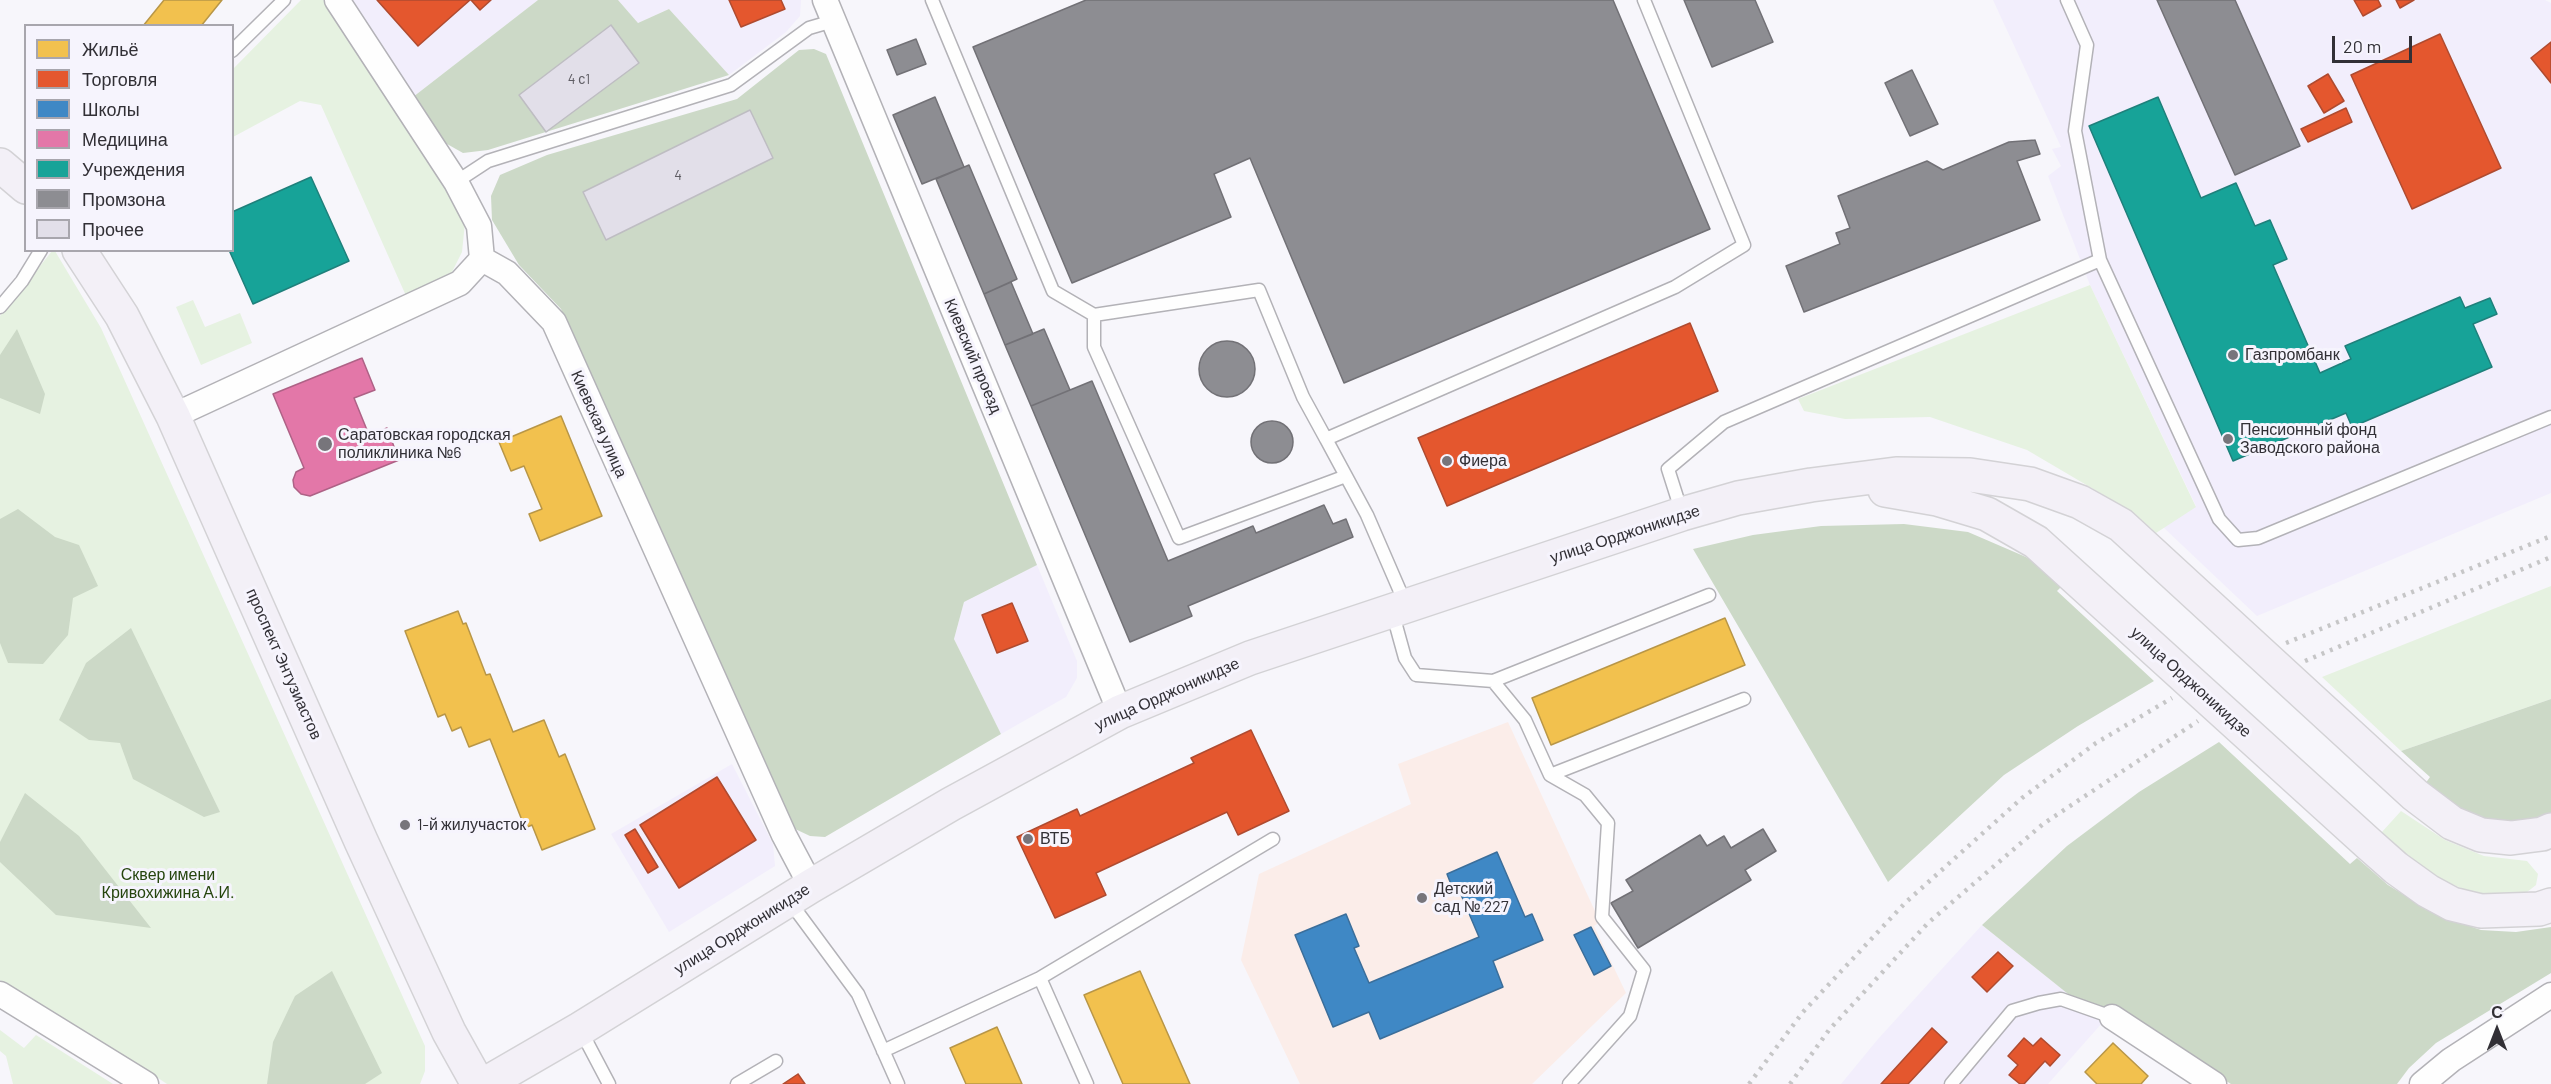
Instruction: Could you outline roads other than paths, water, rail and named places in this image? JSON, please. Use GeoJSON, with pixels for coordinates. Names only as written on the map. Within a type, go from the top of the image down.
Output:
{"type":"FeatureCollection","features":[{"type":"Feature","properties":{"kind":"main road"},"geometry":{"type":"LineString","coordinates":[[0,165],[24,185]]}},
{"type":"Feature","properties":{"kind":"main road","name":"проспект Энтузиастов"},"geometry":{"type":"LineString","coordinates":[[80,252],[122,316],[174,416],[361,841],[449,1032],[478,1084]]}},
{"type":"Feature","properties":{"kind":"main road","name":"улица Орджоникидзе"},"geometry":{"type":"LineString","coordinates":[[485,1084],[951,804],[1120,712],[1250,658],[1682,514],[1738,498],[1811,485],[1896,474],[1970,475],[2030,484],[2080,502],[2121,525],[2415,795],[2452,823],[2481,836],[2511,838],[2542,834],[2551,830]]}},
{"type":"Feature","properties":{"kind":"main road","name":"улица Орджоникидзе"},"geometry":{"type":"LineString","coordinates":[[1811,485],[1915,495],[1987,514],[2043,548],[2378,852],[2428,891],[2452,904],[2481,911],[2539,909],[2551,905]]}},
{"type":"Feature","properties":{"kind":"street"},"geometry":{"type":"LineString","coordinates":[[174,416],[460,284],[482,259],[479,226],[456,182],[337,0]]}},
{"type":"Feature","properties":{"kind":"street","name":"Киевский проезд"},"geometry":{"type":"LineString","coordinates":[[829,10],[1120,712]]}},
{"type":"Feature","properties":{"kind":"street","name":"Киевская улица"},"geometry":{"type":"LineString","coordinates":[[482,259],[507,273],[554,322],[784,835],[800,894]]}},
{"type":"Feature","properties":{"kind":"street"},"geometry":{"type":"LineString","coordinates":[[0,994],[146,1084]]}},
{"type":"Feature","properties":{"kind":"street"},"geometry":{"type":"LineString","coordinates":[[2422,1084],[2451,1060],[2551,995]]}},
{"type":"Feature","properties":{"kind":"street"},"geometry":{"type":"LineString","coordinates":[[2112,1017],[2214,1084]]}},
{"type":"Feature","properties":{"kind":"lane"},"geometry":{"type":"LineString","coordinates":[[234,49],[284,0]]}},
{"type":"Feature","properties":{"kind":"lane"},"geometry":{"type":"LineString","coordinates":[[932,0],[1053,291],[1094,315],[1259,290],[1303,397],[1367,515],[1399,609],[1406,658],[1416,675],[1493,681],[1709,595]]}},
{"type":"Feature","properties":{"kind":"lane"},"geometry":{"type":"LineString","coordinates":[[1326,439],[1675,287],[1744,245],[1644,0]]}},
{"type":"Feature","properties":{"kind":"lane"},"geometry":{"type":"LineString","coordinates":[[2067,0],[2087,45],[2075,131],[2100,260],[2219,519],[2238,540],[2259,538],[2551,417]]}},
{"type":"Feature","properties":{"kind":"lane"},"geometry":{"type":"LineString","coordinates":[[456,182],[488,161],[731,85],[809,28],[829,10]]}},
{"type":"Feature","properties":{"kind":"lane"},"geometry":{"type":"LineString","coordinates":[[0,307],[22,281],[40,252]]}},
{"type":"Feature","properties":{"kind":"lane"},"geometry":{"type":"LineString","coordinates":[[1682,514],[1668,469],[1724,422],[2100,260]]}},
{"type":"Feature","properties":{"kind":"lane"},"geometry":{"type":"LineString","coordinates":[[1094,315],[1094,347],[1179,538],[1346,476]]}},
{"type":"Feature","properties":{"kind":"lane"},"geometry":{"type":"LineString","coordinates":[[1493,681],[1526,720],[1550,775],[1585,795],[1608,823],[1602,917],[1644,970],[1630,1016],[1569,1084]]}},
{"type":"Feature","properties":{"kind":"lane"},"geometry":{"type":"LineString","coordinates":[[1550,775],[1744,699]]}},
{"type":"Feature","properties":{"kind":"lane"},"geometry":{"type":"LineString","coordinates":[[883,1051],[1040,978],[1273,839]]}},
{"type":"Feature","properties":{"kind":"lane"},"geometry":{"type":"LineString","coordinates":[[800,894],[858,994],[898,1084]]}},
{"type":"Feature","properties":{"kind":"lane"},"geometry":{"type":"LineString","coordinates":[[1040,978],[1088,1084]]}},
{"type":"Feature","properties":{"kind":"lane"},"geometry":{"type":"LineString","coordinates":[[1951,1084],[2012,1011],[2061,999],[2112,1017]]}},
{"type":"Feature","properties":{"kind":"lane"},"geometry":{"type":"LineString","coordinates":[[580,1029],[609,1084]]}},
{"type":"Feature","properties":{"kind":"lane"},"geometry":{"type":"LineString","coordinates":[[737,1084],[777,1061]]}},
{"type":"Feature","properties":{"kind":"railway"},"geometry":{"type":"LineString","coordinates":[[2286,643],[2551,536]]}},
{"type":"Feature","properties":{"kind":"railway"},"geometry":{"type":"LineString","coordinates":[[2305,661],[2551,557]]}},
{"type":"Feature","properties":{"kind":"railway"},"geometry":{"type":"LineString","coordinates":[[1749,1084],[1803,1012],[1905,903],[2022,798],[2096,743],[2172,698]]}},
{"type":"Feature","properties":{"kind":"railway"},"geometry":{"type":"LineString","coordinates":[[1790,1084],[1829,1030],[1928,923],[2043,824],[2198,721]]}},
{"type":"Feature","properties":{"kind":"place","name":"Газпромбанк"},"geometry":{"type":"Point","coordinates":[2233,355]}},
{"type":"Feature","properties":{"kind":"place","name":"Пенсионный фонд Заводского района"},"geometry":{"type":"Point","coordinates":[2228,439]}},
{"type":"Feature","properties":{"kind":"place","name":"Саратовская городская поликлиника №6"},"geometry":{"type":"Point","coordinates":[325,444]}},
{"type":"Feature","properties":{"kind":"place","name":"Фиера"},"geometry":{"type":"Point","coordinates":[1447,461]}},
{"type":"Feature","properties":{"kind":"place","name":"1-й жилучасток"},"geometry":{"type":"Point","coordinates":[405,825]}},
{"type":"Feature","properties":{"kind":"place","name":"ВТБ"},"geometry":{"type":"Point","coordinates":[1028,839]}},
{"type":"Feature","properties":{"kind":"place","name":"Детский сад № 227"},"geometry":{"type":"Point","coordinates":[1422,898]}},
{"type":"Feature","properties":{"kind":"park label","name":"Сквер имени Кривохижина А.И."},"geometry":{"type":"Point","coordinates":[168,884]}}]}
